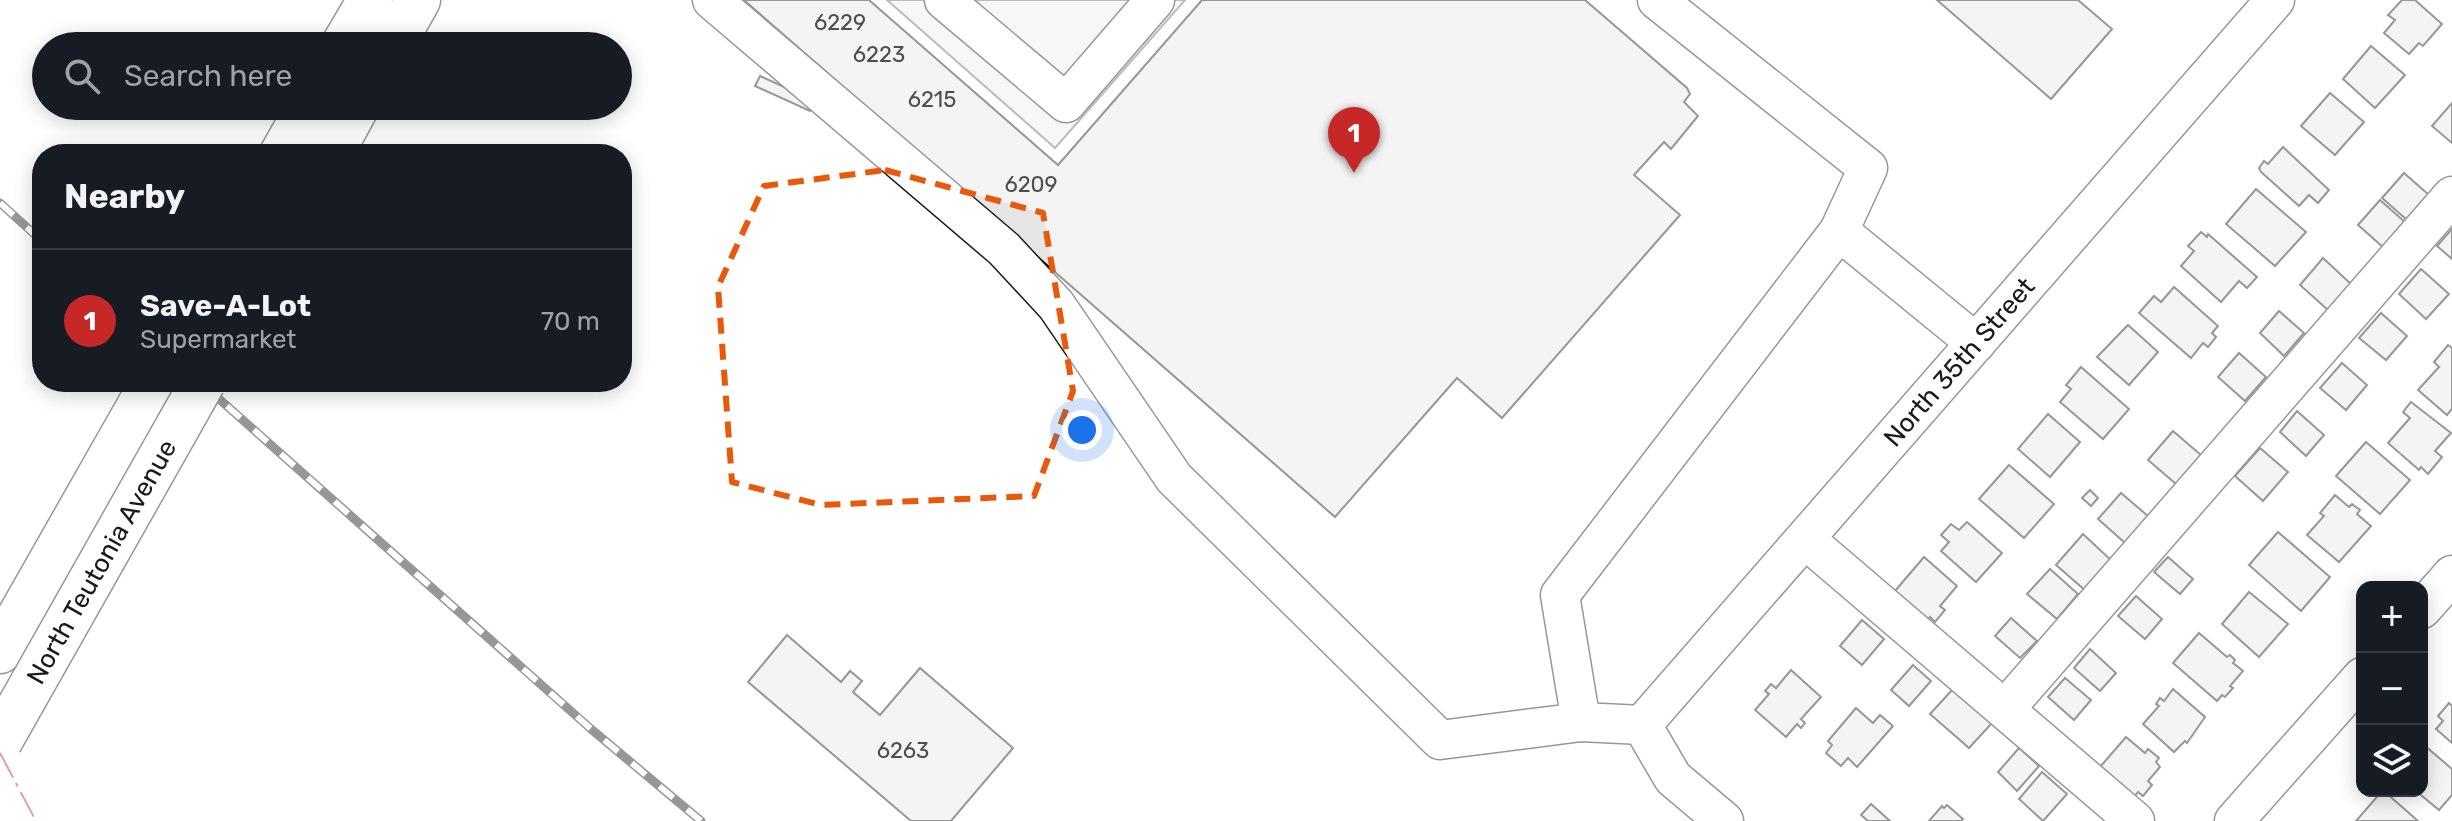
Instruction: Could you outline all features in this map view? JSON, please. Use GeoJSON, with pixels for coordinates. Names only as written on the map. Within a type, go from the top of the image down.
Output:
{"type":"FeatureCollection","features":[{"type":"Feature","properties":{"kind":"main road"},"geometry":{"type":"LineString","coordinates":[[351,32],[370,0]]}},
{"type":"Feature","properties":{"kind":"main road"},"geometry":{"type":"LineString","coordinates":[[400,32],[418,0]]}},
{"type":"Feature","properties":{"kind":"main road"},"geometry":{"type":"LineString","coordinates":[[288,144],[301,120]]}},
{"type":"Feature","properties":{"kind":"main road"},"geometry":{"type":"LineString","coordinates":[[336,144],[349,120]]}},
{"type":"Feature","properties":{"kind":"main road","name":"North Teutonia Avenue"},"geometry":{"type":"LineString","coordinates":[[0,651],[147,392]]}},
{"type":"Feature","properties":{"kind":"main road","name":"North Teutonia Avenue"},"geometry":{"type":"LineString","coordinates":[[0,741],[197,392]]}},
{"type":"Feature","properties":{"kind":"street"},"geometry":{"type":"LineString","coordinates":[[712,0],[1004,249],[1056,305],[1174,478],[1440,740],[1581,722],[1642,725],[1673,778],[1724,821]]}},
{"type":"Feature","properties":{"kind":"street"},"geometry":{"type":"LineString","coordinates":[[944,0],[1066,103],[1155,0]]}},
{"type":"Feature","properties":{"kind":"street"},"geometry":{"type":"LineString","coordinates":[[1581,722],[1560,595],[1839,231],[1868,168],[1657,0]]}},
{"type":"Feature","properties":{"kind":"street","name":"North 35th Street"},"geometry":{"type":"LineString","coordinates":[[1642,725],[2275,0]]}},
{"type":"Feature","properties":{"kind":"street"},"geometry":{"type":"LineString","coordinates":[[2005,709],[2452,196]]}},
{"type":"Feature","properties":{"kind":"street"},"geometry":{"type":"LineString","coordinates":[[1839,231],[1976,343]]}},
{"type":"Feature","properties":{"kind":"street"},"geometry":{"type":"LineString","coordinates":[[1805,539],[2135,821]]}},
{"type":"Feature","properties":{"kind":"street"},"geometry":{"type":"LineString","coordinates":[[2428,602],[2452,575]]}},
{"type":"Feature","properties":{"kind":"street"},"geometry":{"type":"LineString","coordinates":[[2234,821],[2356,684]]}},
{"type":"Feature","properties":{"kind":"highlighted area"},"geometry":{"type":"Polygon","coordinates":[[[885,170],[1043,213],[1073,391],[1034,496],[821,505],[732,482],[718,287],[764,186],[885,170]]]}},
{"type":"Feature","properties":{"kind":"shaded area"},"geometry":{"type":"Polygon","coordinates":[[[887,0],[1185,0],[1055,148],[887,0]]]}},
{"type":"Feature","properties":{"kind":"building"},"geometry":{"type":"Polygon","coordinates":[[[744,0],[869,0],[1058,165],[1202,0],[1585,0],[1687,88],[1690,94],[1684,102],[1698,116],[1671,149],[1664,142],[1634,175],[1680,215],[1502,418],[1457,378],[1335,517],[744,0]]]}},
{"type":"Feature","properties":{"kind":"building"},"geometry":{"type":"Polygon","coordinates":[[[1937,0],[2078,0],[2112,29],[2051,99],[1937,0]]]}},
{"type":"Feature","properties":{"kind":"building"},"geometry":{"type":"Polygon","coordinates":[[[2402,0],[2415,0],[2442,24],[2423,46],[2419,43],[2409,54],[2384,33],[2395,20],[2388,15],[2402,0]]]}},
{"type":"Feature","properties":{"kind":"building"},"geometry":{"type":"Polygon","coordinates":[[[2371,46],[2405,75],[2375,108],[2343,79],[2371,46]]]}},
{"type":"Feature","properties":{"kind":"building"},"geometry":{"type":"Polygon","coordinates":[[[760,76],[815,101],[810,111],[755,86],[760,76]]]}},
{"type":"Feature","properties":{"kind":"building"},"geometry":{"type":"Polygon","coordinates":[[[2330,93],[2364,122],[2335,155],[2301,126],[2330,93]]]}},
{"type":"Feature","properties":{"kind":"building"},"geometry":{"type":"Polygon","coordinates":[[[2452,103],[2452,143],[2432,126],[2452,103]]]}},
{"type":"Feature","properties":{"kind":"building"},"geometry":{"type":"Polygon","coordinates":[[[2283,147],[2329,190],[2318,203],[2309,195],[2299,206],[2261,172],[2259,168],[2264,161],[2268,164],[2283,147]]]}},
{"type":"Feature","properties":{"kind":"building"},"geometry":{"type":"Polygon","coordinates":[[[2404,173],[2429,195],[2407,220],[2382,198],[2404,173]]]}},
{"type":"Feature","properties":{"kind":"building"},"geometry":{"type":"Polygon","coordinates":[[[2256,189],[2306,232],[2275,266],[2226,224],[2256,189]]]}},
{"type":"Feature","properties":{"kind":"building"},"geometry":{"type":"Polygon","coordinates":[[[2380,200],[2406,223],[2384,248],[2358,225],[2380,200]]]}},
{"type":"Feature","properties":{"kind":"building"},"geometry":{"type":"Polygon","coordinates":[[[2452,229],[2452,259],[2437,246],[2452,229]]]}},
{"type":"Feature","properties":{"kind":"building"},"geometry":{"type":"Polygon","coordinates":[[[2201,232],[2207,237],[2208,234],[2257,277],[2247,288],[2239,281],[2221,302],[2181,266],[2194,251],[2188,246],[2201,232]]]}},
{"type":"Feature","properties":{"kind":"building"},"geometry":{"type":"Polygon","coordinates":[[[2323,258],[2351,284],[2328,310],[2300,285],[2323,258]]]}},
{"type":"Feature","properties":{"kind":"building"},"geometry":{"type":"Polygon","coordinates":[[[2421,269],[2449,294],[2426,319],[2399,294],[2421,269]]]}},
{"type":"Feature","properties":{"kind":"building"},"geometry":{"type":"Polygon","coordinates":[[[2174,287],[2218,326],[2212,333],[2216,337],[2208,347],[2203,343],[2191,358],[2139,313],[2154,296],[2161,302],[2174,287]]]}},
{"type":"Feature","properties":{"kind":"building"},"geometry":{"type":"Polygon","coordinates":[[[2279,311],[2304,333],[2284,356],[2260,333],[2279,311]]]}},
{"type":"Feature","properties":{"kind":"building"},"geometry":{"type":"Polygon","coordinates":[[[2381,313],[2407,336],[2386,360],[2359,338],[2381,313]]]}},
{"type":"Feature","properties":{"kind":"building"},"geometry":{"type":"Polygon","coordinates":[[[2128,325],[2158,352],[2129,385],[2097,357],[2128,325]]]}},
{"type":"Feature","properties":{"kind":"building"},"geometry":{"type":"Polygon","coordinates":[[[2448,345],[2452,348],[2452,409],[2447,415],[2418,390],[2439,367],[2434,362],[2448,345]]]}},
{"type":"Feature","properties":{"kind":"building"},"geometry":{"type":"Polygon","coordinates":[[[2239,353],[2266,377],[2245,401],[2218,377],[2239,353]]]}},
{"type":"Feature","properties":{"kind":"building"},"geometry":{"type":"Polygon","coordinates":[[[2342,363],[2367,385],[2346,410],[2320,388],[2342,363]]]}},
{"type":"Feature","properties":{"kind":"building"},"geometry":{"type":"Polygon","coordinates":[[[2081,367],[2129,409],[2103,439],[2060,402],[2071,389],[2066,385],[2081,367]]]}},
{"type":"Feature","properties":{"kind":"building"},"geometry":{"type":"Polygon","coordinates":[[[2411,402],[2451,433],[2435,451],[2442,457],[2428,474],[2388,443],[2410,418],[2403,412],[2411,402]]]}},
{"type":"Feature","properties":{"kind":"building"},"geometry":{"type":"Polygon","coordinates":[[[2297,411],[2324,435],[2306,456],[2280,432],[2297,411]]]}},
{"type":"Feature","properties":{"kind":"building"},"geometry":{"type":"Polygon","coordinates":[[[2048,414],[2080,442],[2050,477],[2018,449],[2048,414]]]}},
{"type":"Feature","properties":{"kind":"building"},"geometry":{"type":"Polygon","coordinates":[[[2173,431],[2201,455],[2176,484],[2148,460],[2173,431]]]}},
{"type":"Feature","properties":{"kind":"building"},"geometry":{"type":"Polygon","coordinates":[[[2366,442],[2410,480],[2380,514],[2336,476],[2366,442]]]}},
{"type":"Feature","properties":{"kind":"building"},"geometry":{"type":"Polygon","coordinates":[[[2260,448],[2288,472],[2263,501],[2235,476],[2260,448]]]}},
{"type":"Feature","properties":{"kind":"building"},"geometry":{"type":"Polygon","coordinates":[[[2009,465],[2054,504],[2024,538],[1979,499],[2009,465]]]}},
{"type":"Feature","properties":{"kind":"building"},"geometry":{"type":"Polygon","coordinates":[[[2090,490],[2098,498],[2091,506],[2082,498],[2090,490]]]}},
{"type":"Feature","properties":{"kind":"building"},"geometry":{"type":"Polygon","coordinates":[[[2121,493],[2148,516],[2125,543],[2098,519],[2121,493]]]}},
{"type":"Feature","properties":{"kind":"building"},"geometry":{"type":"Polygon","coordinates":[[[2335,495],[2349,507],[2352,504],[2360,510],[2357,514],[2371,526],[2339,562],[2307,535],[2324,516],[2320,513],[2335,495]]]}},
{"type":"Feature","properties":{"kind":"building"},"geometry":{"type":"Polygon","coordinates":[[[1967,522],[2002,553],[1976,582],[1941,551],[1949,542],[1941,535],[1951,524],[1959,530],[1967,522]]]}},
{"type":"Feature","properties":{"kind":"building"},"geometry":{"type":"Polygon","coordinates":[[[2278,532],[2330,577],[2301,611],[2249,565],[2278,532]]]}},
{"type":"Feature","properties":{"kind":"building"},"geometry":{"type":"Polygon","coordinates":[[[2083,534],[2113,562],[2087,592],[2056,565],[2083,534]]]}},
{"type":"Feature","properties":{"kind":"building"},"geometry":{"type":"Polygon","coordinates":[[[1924,557],[1957,586],[1940,606],[1945,610],[1935,622],[1895,591],[1924,557]]]}},
{"type":"Feature","properties":{"kind":"building"},"geometry":{"type":"Polygon","coordinates":[[[2168,557],[2193,579],[2180,594],[2154,572],[2168,557]]]}},
{"type":"Feature","properties":{"kind":"building"},"geometry":{"type":"Polygon","coordinates":[[[2050,569],[2078,594],[2057,619],[2027,594],[2050,569]]]}},
{"type":"Feature","properties":{"kind":"building"},"geometry":{"type":"Polygon","coordinates":[[[2249,592],[2288,624],[2259,657],[2222,624],[2249,592]]]}},
{"type":"Feature","properties":{"kind":"building"},"geometry":{"type":"Polygon","coordinates":[[[2136,596],[2162,619],[2145,639],[2118,616],[2136,596]]]}},
{"type":"Feature","properties":{"kind":"building"},"geometry":{"type":"Polygon","coordinates":[[[2011,618],[2037,641],[2020,658],[1995,636],[2011,618]]]}},
{"type":"Feature","properties":{"kind":"building"},"geometry":{"type":"Polygon","coordinates":[[[1862,620],[1884,639],[1862,665],[1840,646],[1862,620]]]}},
{"type":"Feature","properties":{"kind":"building"},"geometry":{"type":"Polygon","coordinates":[[[2199,633],[2227,657],[2230,655],[2235,660],[2233,663],[2243,671],[2230,686],[2233,688],[2217,701],[2173,663],[2199,633]]]}},
{"type":"Feature","properties":{"kind":"building"},"geometry":{"type":"Polygon","coordinates":[[[787,635],[841,682],[850,671],[862,681],[853,692],[880,715],[920,668],[1013,748],[951,821],[911,821],[748,682],[787,635]]]}},
{"type":"Feature","properties":{"kind":"building"},"geometry":{"type":"Polygon","coordinates":[[[2090,649],[2116,673],[2100,691],[2074,668],[2090,649]]]}},
{"type":"Feature","properties":{"kind":"building"},"geometry":{"type":"Polygon","coordinates":[[[1913,665],[1931,681],[1909,706],[1891,690],[1913,665]]]}},
{"type":"Feature","properties":{"kind":"building"},"geometry":{"type":"Polygon","coordinates":[[[1791,670],[1821,697],[1801,719],[1805,723],[1801,728],[1797,724],[1786,737],[1755,710],[1769,694],[1765,691],[1771,684],[1776,688],[1791,670]]]}},
{"type":"Feature","properties":{"kind":"building"},"geometry":{"type":"Polygon","coordinates":[[[2065,678],[2091,700],[2074,720],[2048,697],[2065,678]]]}},
{"type":"Feature","properties":{"kind":"building"},"geometry":{"type":"Polygon","coordinates":[[[1953,689],[1992,723],[1969,748],[1930,714],[1953,689]]]}},
{"type":"Feature","properties":{"kind":"building"},"geometry":{"type":"Polygon","coordinates":[[[2173,689],[2205,717],[2187,743],[2185,741],[2174,752],[2143,724],[2159,706],[2156,704],[2160,698],[2164,701],[2173,689]]]}},
{"type":"Feature","properties":{"kind":"building"},"geometry":{"type":"Polygon","coordinates":[[[2449,703],[2452,706],[2452,743],[2436,729],[2443,721],[2438,716],[2449,703]]]}},
{"type":"Feature","properties":{"kind":"building"},"geometry":{"type":"Polygon","coordinates":[[[1856,708],[1873,723],[1880,715],[1893,726],[1857,767],[1848,758],[1841,766],[1826,753],[1832,745],[1828,741],[1856,708]]]}},
{"type":"Feature","properties":{"kind":"building"},"geometry":{"type":"Polygon","coordinates":[[[2126,737],[2145,753],[2148,749],[2159,758],[2156,762],[2160,767],[2148,781],[2152,785],[2143,796],[2138,792],[2134,797],[2100,767],[2126,737]]]}},
{"type":"Feature","properties":{"kind":"building"},"geometry":{"type":"Polygon","coordinates":[[[2019,748],[2039,766],[2017,791],[1998,772],[2019,748]]]}},
{"type":"Feature","properties":{"kind":"building"},"geometry":{"type":"Polygon","coordinates":[[[2428,748],[2452,769],[2452,795],[2439,810],[2423,797],[2428,797],[2428,748]]]}},
{"type":"Feature","properties":{"kind":"building"},"geometry":{"type":"Polygon","coordinates":[[[2042,772],[2067,794],[2043,821],[2019,799],[2042,772]]]}},
{"type":"Feature","properties":{"kind":"building"},"geometry":{"type":"Polygon","coordinates":[[[2377,797],[2391,797],[2418,821],[2356,821],[2377,797]]]}},
{"type":"Feature","properties":{"kind":"building"},"geometry":{"type":"Polygon","coordinates":[[[1871,804],[1890,821],[1868,821],[1861,815],[1871,804]]]}},
{"type":"Feature","properties":{"kind":"building"},"geometry":{"type":"Polygon","coordinates":[[[1947,805],[1963,819],[1929,821],[1942,806],[1947,805]]]}},
{"type":"Feature","properties":{"kind":"railway"},"geometry":{"type":"LineString","coordinates":[[0,203],[32,232]]}},
{"type":"Feature","properties":{"kind":"railway"},"geometry":{"type":"LineString","coordinates":[[211,392],[591,729],[701,821]]}},
{"type":"Feature","properties":{"kind":"power"},"geometry":{"type":"LineString","coordinates":[[0,753],[36,821]]}},
{"type":"Feature","properties":{"kind":"place","name":"Save-A-Lot"},"geometry":{"type":"Point","coordinates":[1354,173]}}]}
